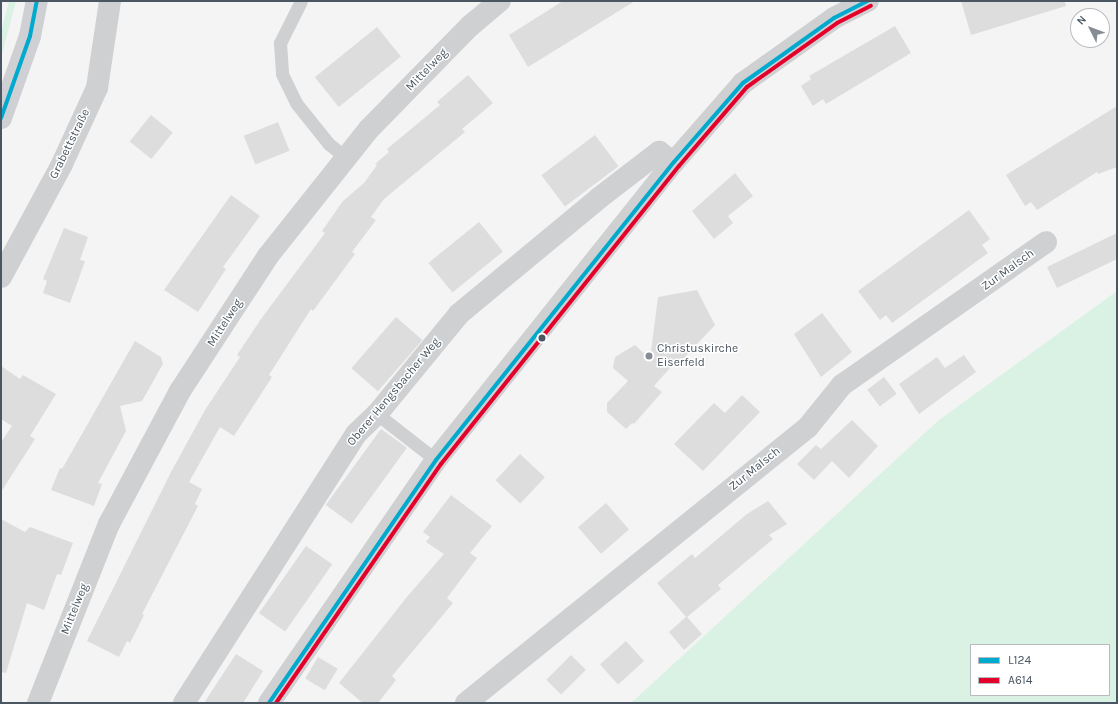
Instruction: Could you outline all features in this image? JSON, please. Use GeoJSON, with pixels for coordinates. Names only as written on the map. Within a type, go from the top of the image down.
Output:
{"type":"FeatureCollection","features":[{"type":"Feature","properties":{"kind":"main road"},"geometry":{"type":"LineString","coordinates":[[1,118],[30,36],[37,1]]}},
{"type":"Feature","properties":{"kind":"street","name":"Grabettstraße"},"geometry":{"type":"LineString","coordinates":[[1,276],[62,164],[97,88],[110,1]]}},
{"type":"Feature","properties":{"kind":"street","name":"Mittelweg"},"geometry":{"type":"LineString","coordinates":[[38,703],[109,524],[180,391],[268,256],[369,129],[470,26],[500,1]]}},
{"type":"Feature","properties":{"kind":"street"},"geometry":{"type":"LineString","coordinates":[[269,703],[436,460],[674,162],[743,83],[834,18],[868,1]]}},
{"type":"Feature","properties":{"kind":"street","name":"Oberer Hengsbacher Weg"},"geometry":{"type":"LineString","coordinates":[[184,703],[356,434],[377,414],[459,314],[599,198],[659,152],[674,162]]}},
{"type":"Feature","properties":{"kind":"street","name":"Zur Malsch"},"geometry":{"type":"LineString","coordinates":[[466,703],[808,427],[842,384],[936,321],[1046,242]]}},
{"type":"Feature","properties":{"kind":"lane"},"geometry":{"type":"LineString","coordinates":[[301,1],[280,43],[282,74],[296,103],[329,144],[346,158]]}},
{"type":"Feature","properties":{"kind":"lane"},"geometry":{"type":"LineString","coordinates":[[377,414],[436,460]]}},
{"type":"Feature","properties":{"kind":"green space"},"geometry":{"type":"Polygon","coordinates":[[[9,1],[16,1],[1,58],[1,32],[9,1]]]}},
{"type":"Feature","properties":{"kind":"green space"},"geometry":{"type":"Polygon","coordinates":[[[1117,291],[1117,703],[631,703],[939,420],[1117,291]]]}},
{"type":"Feature","properties":{"kind":"building"},"geometry":{"type":"Polygon","coordinates":[[[563,1],[635,1],[528,67],[509,35],[563,1]]]}},
{"type":"Feature","properties":{"kind":"building"},"geometry":{"type":"Polygon","coordinates":[[[961,1],[1065,1],[1066,6],[971,35],[961,1]]]}},
{"type":"Feature","properties":{"kind":"building"},"geometry":{"type":"Polygon","coordinates":[[[895,26],[911,53],[826,104],[823,99],[813,106],[801,86],[811,79],[809,76],[895,26]]]}},
{"type":"Feature","properties":{"kind":"building"},"geometry":{"type":"Polygon","coordinates":[[[377,27],[401,57],[339,107],[315,77],[377,27]]]}},
{"type":"Feature","properties":{"kind":"building"},"geometry":{"type":"Polygon","coordinates":[[[468,75],[493,103],[462,129],[465,132],[384,199],[371,217],[376,220],[352,252],[355,254],[313,311],[311,309],[269,375],[272,377],[234,436],[220,427],[189,482],[202,489],[195,504],[198,506],[142,614],[144,615],[130,643],[127,641],[119,657],[87,641],[171,472],[205,410],[240,357],[237,355],[261,319],[325,233],[322,231],[343,201],[364,183],[377,165],[375,164],[389,152],[387,149],[440,105],[437,102],[468,75]]]}},
{"type":"Feature","properties":{"kind":"building"},"geometry":{"type":"Polygon","coordinates":[[[1117,106],[1117,167],[1098,174],[1097,172],[1037,210],[1031,202],[1025,206],[1006,175],[1117,106]]]}},
{"type":"Feature","properties":{"kind":"building"},"geometry":{"type":"Polygon","coordinates":[[[151,115],[173,133],[151,159],[130,141],[151,115]]]}},
{"type":"Feature","properties":{"kind":"building"},"geometry":{"type":"Polygon","coordinates":[[[278,122],[290,151],[255,165],[244,136],[278,122]]]}},
{"type":"Feature","properties":{"kind":"building"},"geometry":{"type":"Polygon","coordinates":[[[595,135],[618,166],[565,206],[541,175],[595,135]]]}},
{"type":"Feature","properties":{"kind":"building"},"geometry":{"type":"Polygon","coordinates":[[[735,173],[753,196],[728,216],[733,223],[714,239],[692,211],[735,173]]]}},
{"type":"Feature","properties":{"kind":"building"},"geometry":{"type":"Polygon","coordinates":[[[231,195],[260,216],[223,267],[226,269],[198,312],[164,290],[231,195]]]}},
{"type":"Feature","properties":{"kind":"building"},"geometry":{"type":"Polygon","coordinates":[[[969,210],[990,239],[982,245],[988,253],[892,323],[886,315],[880,320],[858,291],[969,210]]]}},
{"type":"Feature","properties":{"kind":"building"},"geometry":{"type":"Polygon","coordinates":[[[479,222],[503,252],[452,292],[428,263],[479,222]]]}},
{"type":"Feature","properties":{"kind":"building"},"geometry":{"type":"Polygon","coordinates":[[[64,228],[88,237],[80,260],[85,261],[70,303],[43,293],[47,281],[43,279],[64,228]]]}},
{"type":"Feature","properties":{"kind":"building"},"geometry":{"type":"Polygon","coordinates":[[[1117,233],[1117,259],[1057,288],[1047,267],[1117,233]]]}},
{"type":"Feature","properties":{"kind":"building","name":"Christuskirche Eiserfeld"},"geometry":{"type":"Polygon","coordinates":[[[697,290],[715,325],[682,360],[678,359],[654,386],[662,392],[634,424],[632,423],[626,429],[607,412],[607,403],[628,381],[613,368],[615,357],[635,345],[650,359],[658,297],[697,290]]]}},
{"type":"Feature","properties":{"kind":"building"},"geometry":{"type":"Polygon","coordinates":[[[822,313],[852,352],[821,377],[794,334],[822,313]]]}},
{"type":"Feature","properties":{"kind":"building"},"geometry":{"type":"Polygon","coordinates":[[[396,317],[422,340],[378,391],[351,368],[396,317]]]}},
{"type":"Feature","properties":{"kind":"building"},"geometry":{"type":"Polygon","coordinates":[[[135,341],[161,357],[163,364],[142,401],[120,406],[126,431],[98,483],[102,484],[94,506],[51,490],[60,468],[62,469],[135,341]]]}},
{"type":"Feature","properties":{"kind":"building"},"geometry":{"type":"Polygon","coordinates":[[[964,355],[976,372],[919,414],[899,384],[937,357],[945,368],[964,355]]]}},
{"type":"Feature","properties":{"kind":"building"},"geometry":{"type":"Polygon","coordinates":[[[1,366],[20,379],[23,375],[56,394],[30,436],[35,439],[1,492],[1,442],[12,426],[1,419],[1,366]]]}},
{"type":"Feature","properties":{"kind":"building"},"geometry":{"type":"Polygon","coordinates":[[[884,377],[897,394],[880,406],[867,390],[884,377]]]}},
{"type":"Feature","properties":{"kind":"building"},"geometry":{"type":"Polygon","coordinates":[[[742,395],[760,412],[703,471],[674,444],[714,403],[725,413],[742,395]]]}},
{"type":"Feature","properties":{"kind":"building"},"geometry":{"type":"Polygon","coordinates":[[[852,420],[878,446],[849,478],[832,461],[814,480],[797,464],[816,445],[821,449],[852,420]]]}},
{"type":"Feature","properties":{"kind":"building"},"geometry":{"type":"Polygon","coordinates":[[[381,429],[407,448],[352,524],[326,505],[381,429]]]}},
{"type":"Feature","properties":{"kind":"building"},"geometry":{"type":"Polygon","coordinates":[[[520,454],[545,477],[520,504],[495,480],[520,454]]]}},
{"type":"Feature","properties":{"kind":"building"},"geometry":{"type":"Polygon","coordinates":[[[451,495],[492,526],[470,553],[477,558],[447,598],[453,603],[392,676],[396,680],[378,703],[363,703],[339,683],[406,598],[444,554],[426,542],[430,537],[423,532],[451,495]]]}},
{"type":"Feature","properties":{"kind":"building"},"geometry":{"type":"Polygon","coordinates":[[[768,501],[787,524],[769,535],[773,539],[718,585],[721,589],[687,617],[702,634],[684,650],[669,632],[686,617],[657,583],[692,554],[695,558],[747,514],[768,501]]]}},
{"type":"Feature","properties":{"kind":"building"},"geometry":{"type":"Polygon","coordinates":[[[606,503],[629,529],[601,554],[578,527],[606,503]]]}},
{"type":"Feature","properties":{"kind":"building"},"geometry":{"type":"Polygon","coordinates":[[[1,519],[25,532],[30,527],[73,543],[61,575],[57,574],[44,610],[27,603],[6,673],[1,672],[1,519]]]}},
{"type":"Feature","properties":{"kind":"building"},"geometry":{"type":"Polygon","coordinates":[[[306,546],[332,564],[285,632],[259,613],[306,546]]]}},
{"type":"Feature","properties":{"kind":"building"},"geometry":{"type":"Polygon","coordinates":[[[626,641],[644,661],[618,684],[600,664],[626,641]]]}},
{"type":"Feature","properties":{"kind":"building"},"geometry":{"type":"Polygon","coordinates":[[[236,654],[263,671],[243,703],[204,703],[236,654]]]}},
{"type":"Feature","properties":{"kind":"building"},"geometry":{"type":"Polygon","coordinates":[[[571,655],[586,670],[561,695],[546,680],[571,655]]]}},
{"type":"Feature","properties":{"kind":"building"},"geometry":{"type":"Polygon","coordinates":[[[318,657],[338,669],[325,690],[305,678],[318,657]]]}},
{"type":"Feature","properties":{"kind":"transit line","name":"L124"},"geometry":{"type":"LineString","coordinates":[[1,118],[30,36],[37,1]]}},
{"type":"Feature","properties":{"kind":"transit line","name":"L124"},"geometry":{"type":"LineString","coordinates":[[269,703],[436,460],[674,162],[743,83],[834,18],[868,1]]}},
{"type":"Feature","properties":{"kind":"transit line","name":"A614"},"geometry":{"type":"LineString","coordinates":[[276,703],[441,464],[679,166],[747,87],[837,23],[871,6]]}},
{"type":"Feature","properties":{"kind":"place","name":"Christuskirche Eiserfeld"},"geometry":{"type":"Point","coordinates":[649,356]}}]}
